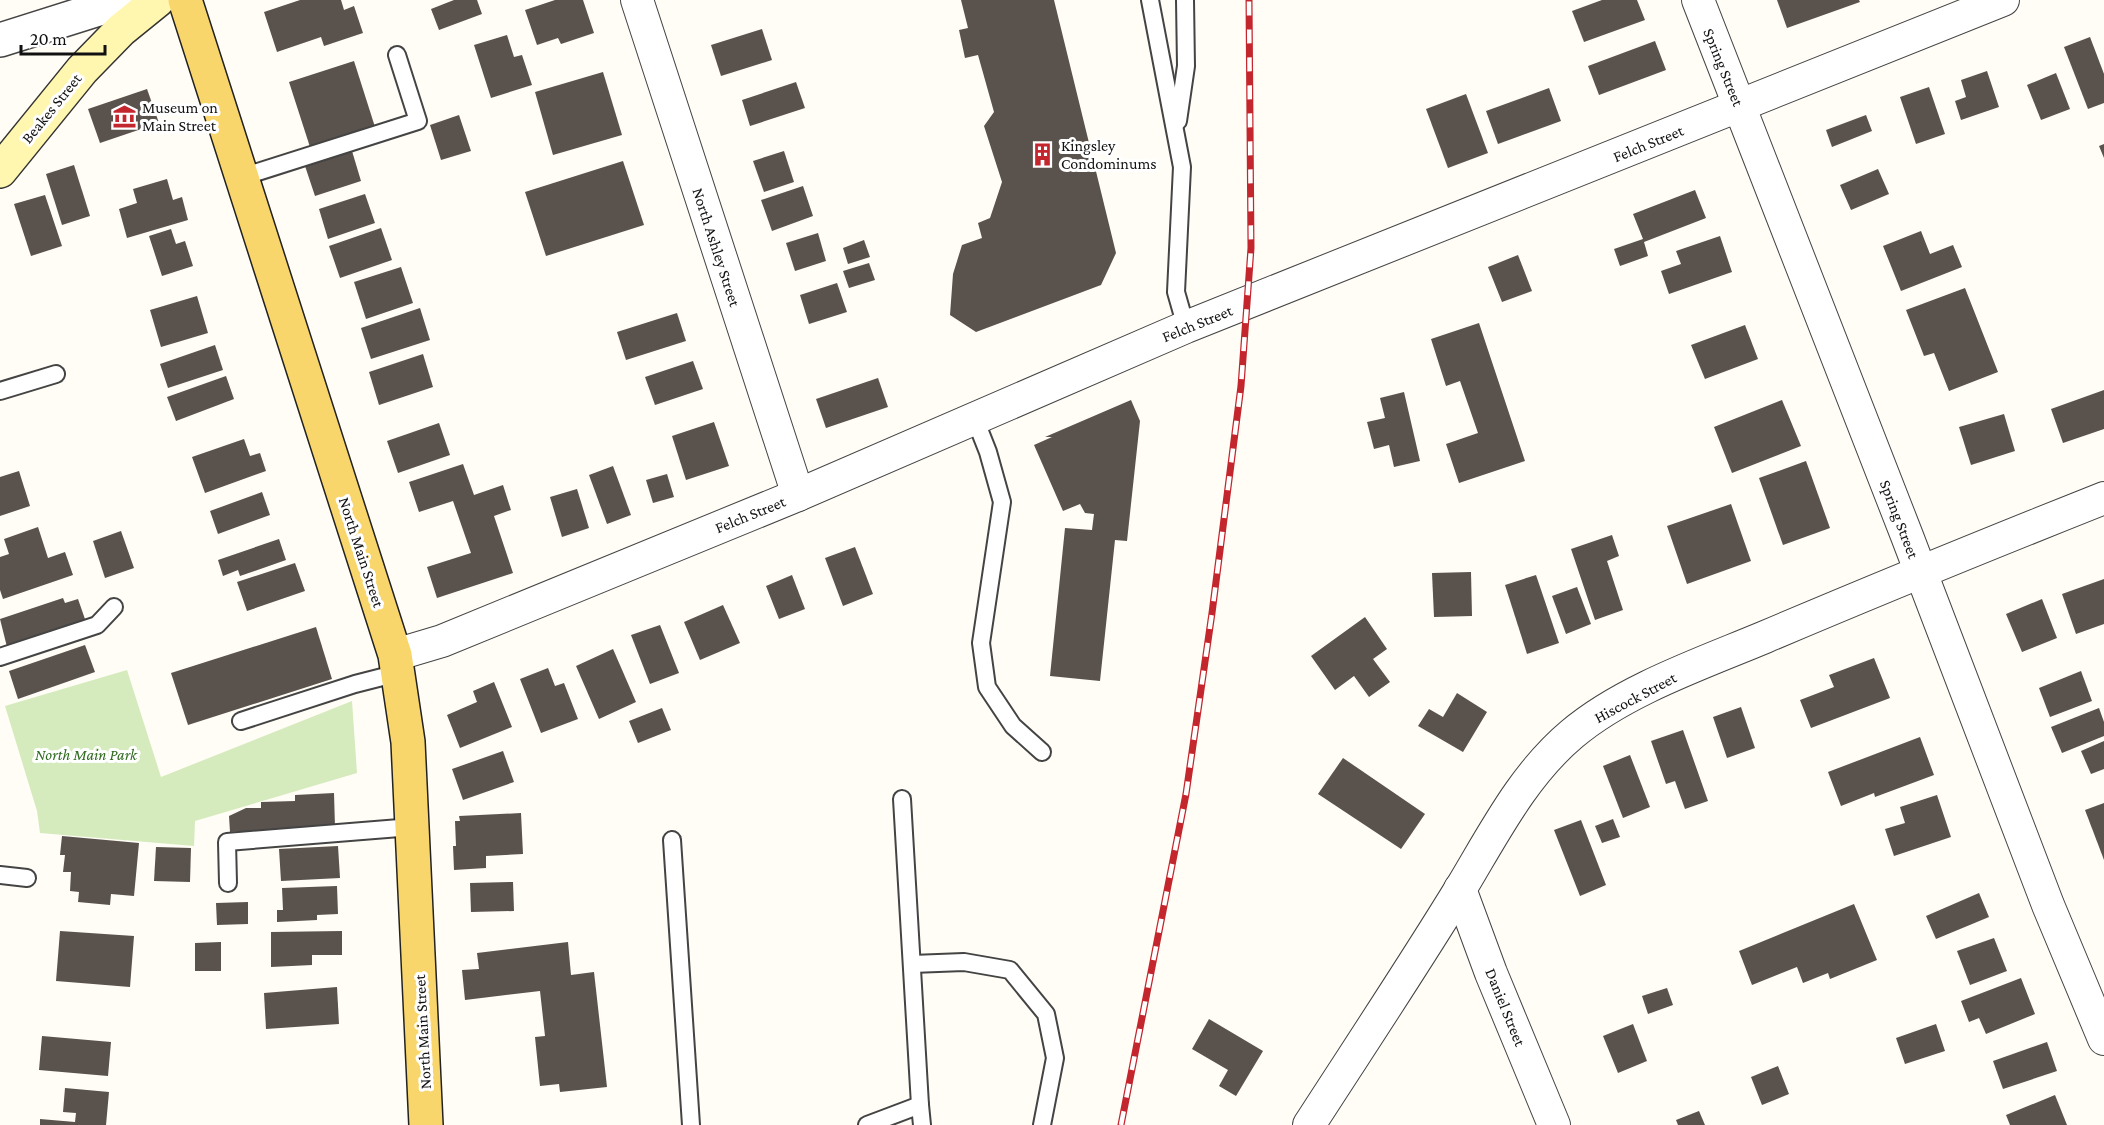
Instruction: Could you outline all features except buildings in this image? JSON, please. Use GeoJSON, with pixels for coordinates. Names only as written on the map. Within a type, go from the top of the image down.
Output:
{"type":"FeatureCollection","features":[{"type":"Feature","properties":{"kind":"main road","name":"Beakes Street"},"geometry":{"type":"LineString","coordinates":[[0,171],[82,70],[121,30],[158,0]]}},
{"type":"Feature","properties":{"kind":"main road","name":"North Main Street"},"geometry":{"type":"LineString","coordinates":[[185,0],[396,664],[408,742],[426,1125]]}},
{"type":"Feature","properties":{"kind":"street"},"geometry":{"type":"LineString","coordinates":[[0,40],[127,0]]}},
{"type":"Feature","properties":{"kind":"street","name":"North Ashley Street"},"geometry":{"type":"LineString","coordinates":[[636,0],[798,495]]}},
{"type":"Feature","properties":{"kind":"street","name":"Spring Street"},"geometry":{"type":"LineString","coordinates":[[1698,0],[2048,905],[2104,1039]]}},
{"type":"Feature","properties":{"kind":"street","name":"Felch Street"},"geometry":{"type":"LineString","coordinates":[[396,664],[441,641],[798,495],[1186,327],[1740,107],[1998,1]]}},
{"type":"Feature","properties":{"kind":"street","name":"Hiscock Street"},"geometry":{"type":"LineString","coordinates":[[1309,1125],[1460,889],[1495,830],[1538,768],[1572,734],[1608,709],[1669,678],[1920,571],[2104,498]]}},
{"type":"Feature","properties":{"kind":"street","name":"Daniel Street"},"geometry":{"type":"LineString","coordinates":[[1460,889],[1491,973],[1554,1125]]}},
{"type":"Feature","properties":{"kind":"lane"},"geometry":{"type":"LineString","coordinates":[[1150,0],[1182,167],[1176,292],[1186,327]]}},
{"type":"Feature","properties":{"kind":"lane"},"geometry":{"type":"LineString","coordinates":[[1176,134],[1186,66],[1185,0]]}},
{"type":"Feature","properties":{"kind":"lane"},"geometry":{"type":"LineString","coordinates":[[242,177],[418,121],[397,55]]}},
{"type":"Feature","properties":{"kind":"lane"},"geometry":{"type":"LineString","coordinates":[[0,391],[56,374]]}},
{"type":"Feature","properties":{"kind":"lane"},"geometry":{"type":"LineString","coordinates":[[975,419],[988,452],[1002,502],[981,643],[987,687],[1013,726],[1042,752]]}},
{"type":"Feature","properties":{"kind":"lane"},"geometry":{"type":"LineString","coordinates":[[0,657],[97,625],[114,607]]}},
{"type":"Feature","properties":{"kind":"lane"},"geometry":{"type":"LineString","coordinates":[[241,721],[355,684],[396,664]]}},
{"type":"Feature","properties":{"kind":"lane"},"geometry":{"type":"LineString","coordinates":[[902,799],[922,1125]]}},
{"type":"Feature","properties":{"kind":"lane"},"geometry":{"type":"LineString","coordinates":[[228,883],[227,842],[412,827]]}},
{"type":"Feature","properties":{"kind":"lane"},"geometry":{"type":"LineString","coordinates":[[672,840],[691,1125]]}},
{"type":"Feature","properties":{"kind":"lane"},"geometry":{"type":"LineString","coordinates":[[0,875],[27,878]]}},
{"type":"Feature","properties":{"kind":"lane"},"geometry":{"type":"LineString","coordinates":[[912,964],[964,962],[1010,970],[1046,1014],[1055,1058],[1042,1125]]}},
{"type":"Feature","properties":{"kind":"lane"},"geometry":{"type":"LineString","coordinates":[[867,1125],[920,1105]]}},
{"type":"Feature","properties":{"kind":"green space","name":"North Main Park"},"geometry":{"type":"Polygon","coordinates":[[[127,670],[161,777],[352,701],[357,773],[195,821],[194,846],[40,833],[37,811],[5,706],[127,670]]]}},
{"type":"Feature","properties":{"kind":"railway"},"geometry":{"type":"LineString","coordinates":[[1121,1125],[1186,794],[1241,386],[1251,248],[1249,0]]}},
{"type":"Feature","properties":{"kind":"place","name":"Museum on Main Street"},"geometry":{"type":"Point","coordinates":[124,116]}},
{"type":"Feature","properties":{"kind":"place","name":"Kingsley Condominums"},"geometry":{"type":"Point","coordinates":[1043,154]}}]}
